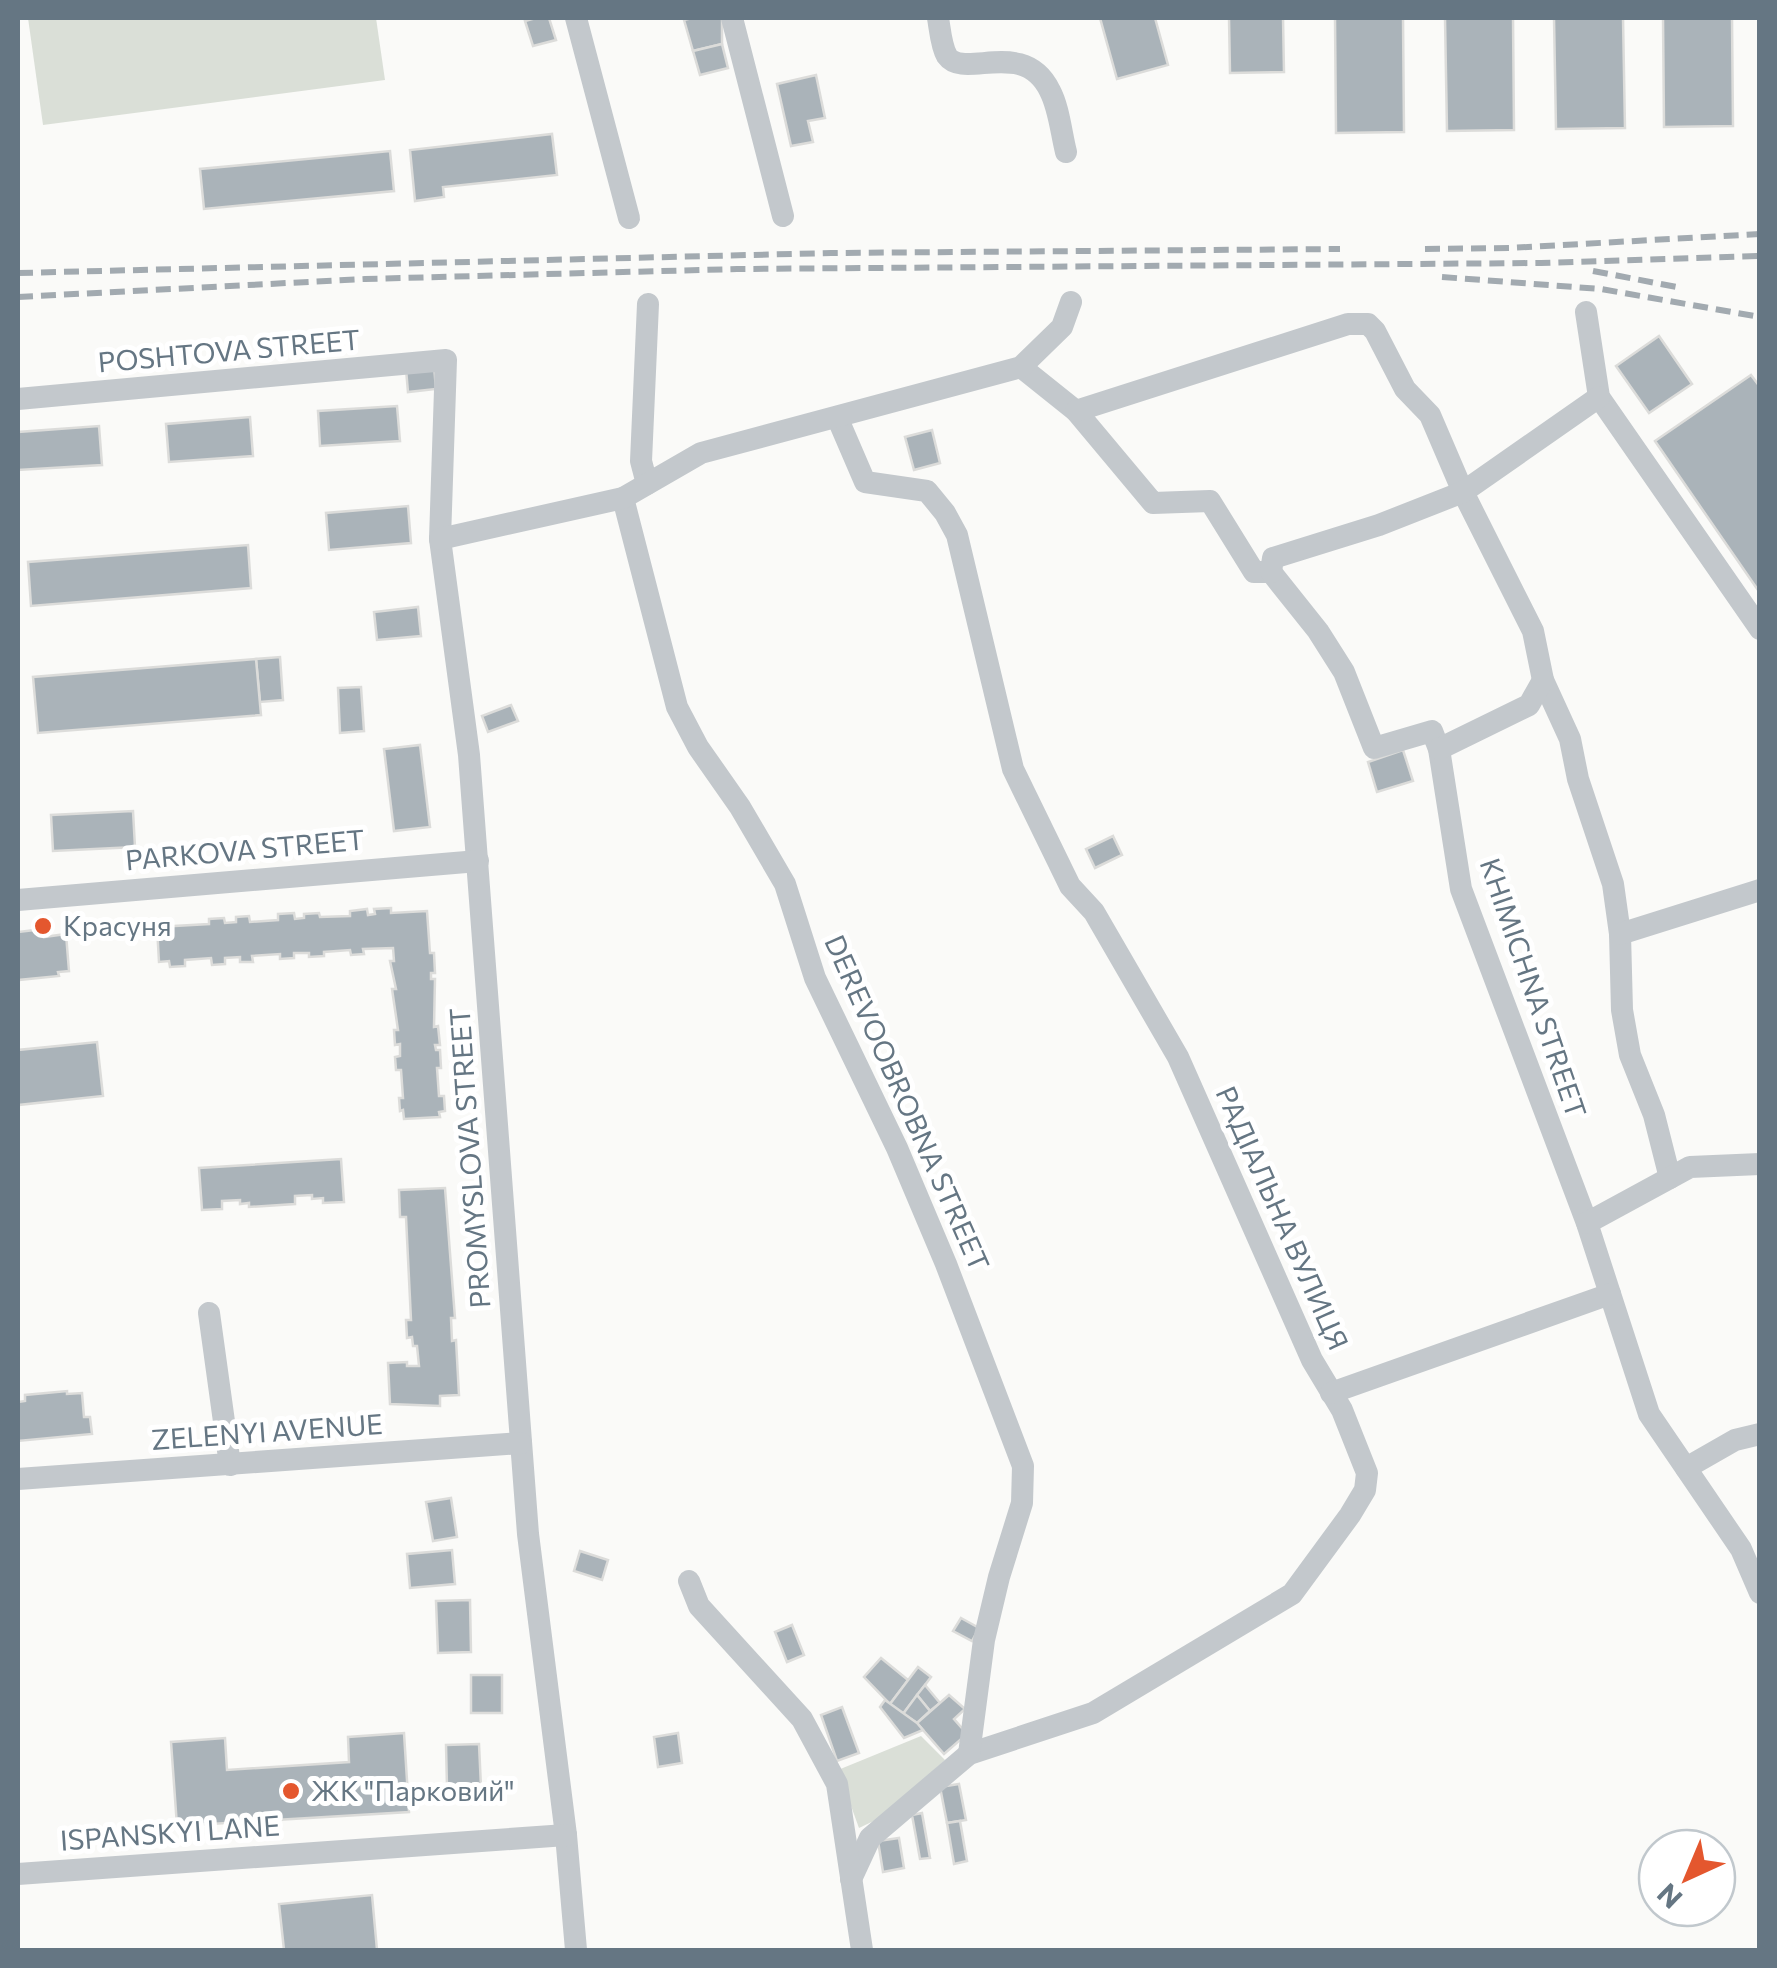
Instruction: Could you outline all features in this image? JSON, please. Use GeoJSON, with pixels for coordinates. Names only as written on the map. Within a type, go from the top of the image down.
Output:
{"type":"FeatureCollection","features":[{"type":"Feature","properties":{"kind":"street"},"geometry":{"type":"LineString","coordinates":[[576,18],[630,218]]}},
{"type":"Feature","properties":{"kind":"street"},"geometry":{"type":"LineString","coordinates":[[732,18],[783,216]]}},
{"type":"Feature","properties":{"kind":"street"},"geometry":{"type":"LineString","coordinates":[[938,18],[944,51],[951,60],[965,64],[1004,60],[1021,64],[1044,81],[1052,93],[1066,152]]}},
{"type":"Feature","properties":{"kind":"street"},"geometry":{"type":"LineString","coordinates":[[440,540],[623,498],[701,454],[1021,368],[1062,327],[1071,302]]}},
{"type":"Feature","properties":{"kind":"street"},"geometry":{"type":"LineString","coordinates":[[647,484],[641,461],[648,304]]}},
{"type":"Feature","properties":{"kind":"street"},"geometry":{"type":"LineString","coordinates":[[1586,312],[1599,397],[1760,629]]}},
{"type":"Feature","properties":{"kind":"street"},"geometry":{"type":"LineString","coordinates":[[1076,412],[1348,324],[1368,324],[1380,338],[1405,388],[1430,415],[1463,492],[1532,631],[1543,680],[1570,738],[1578,779],[1613,884],[1620,934],[1622,1010],[1630,1055],[1654,1115],[1670,1178]]}},
{"type":"Feature","properties":{"kind":"street","name":"POSHTOVA STREET"},"geometry":{"type":"LineString","coordinates":[[18,398],[446,360]]}},
{"type":"Feature","properties":{"kind":"street","name":"PROMYSLOVA STREET"},"geometry":{"type":"LineString","coordinates":[[446,360],[440,540],[469,755],[528,1534],[566,1835],[576,1950]]}},
{"type":"Feature","properties":{"kind":"street"},"geometry":{"type":"LineString","coordinates":[[1021,368],[1076,412],[1153,503],[1210,501],[1254,572],[1271,572]]}},
{"type":"Feature","properties":{"kind":"street"},"geometry":{"type":"LineString","coordinates":[[1271,572],[1274,558],[1380,525],[1463,492],[1599,397]]}},
{"type":"Feature","properties":{"kind":"street","name":"РАДІАЛЬНА ВУЛИЦЯ"},"geometry":{"type":"LineString","coordinates":[[837,417],[866,482],[927,491],[957,535],[1013,769],[1070,886],[1094,912],[1178,1057],[1312,1360],[1362,1453],[1367,1473],[1365,1490],[1292,1594],[1092,1713],[969,1754],[870,1838],[851,1879]]}},
{"type":"Feature","properties":{"kind":"street","name":"DEREVOOBROBNA STREET"},"geometry":{"type":"LineString","coordinates":[[623,498],[677,706],[785,884],[815,978],[897,1148],[946,1264],[1022,1466],[1022,1502],[998,1577],[984,1640],[969,1754]]}},
{"type":"Feature","properties":{"kind":"street"},"geometry":{"type":"LineString","coordinates":[[1271,572],[1318,631],[1344,672],[1374,748],[1432,731],[1438,749],[1529,706],[1543,680]]}},
{"type":"Feature","properties":{"kind":"street","name":"KHIMICHNA STREET"},"geometry":{"type":"LineString","coordinates":[[1438,749],[1461,889],[1586,1224],[1649,1414],[1740,1548],[1760,1593]]}},
{"type":"Feature","properties":{"kind":"street","name":"PARKOVA STREET"},"geometry":{"type":"LineString","coordinates":[[18,900],[478,860]]}},
{"type":"Feature","properties":{"kind":"street"},"geometry":{"type":"LineString","coordinates":[[1620,934],[1760,890]]}},
{"type":"Feature","properties":{"kind":"street"},"geometry":{"type":"LineString","coordinates":[[1586,1224],[1690,1167],[1760,1164]]}},
{"type":"Feature","properties":{"kind":"street"},"geometry":{"type":"LineString","coordinates":[[1331,1393],[1610,1294]]}},
{"type":"Feature","properties":{"kind":"street"},"geometry":{"type":"LineString","coordinates":[[210,1313],[230,1464]]}},
{"type":"Feature","properties":{"kind":"street"},"geometry":{"type":"LineString","coordinates":[[1686,1468],[1735,1440],[1760,1434]]}},
{"type":"Feature","properties":{"kind":"street","name":"ZELENYI AVENUE"},"geometry":{"type":"LineString","coordinates":[[18,1479],[521,1443]]}},
{"type":"Feature","properties":{"kind":"street"},"geometry":{"type":"LineString","coordinates":[[689,1582],[699,1606],[802,1719],[837,1784],[862,1950]]}},
{"type":"Feature","properties":{"kind":"street","name":"ISPANSKYI LANE"},"geometry":{"type":"LineString","coordinates":[[18,1874],[566,1835]]}},
{"type":"Feature","properties":{"kind":"shaded area"},"geometry":{"type":"Polygon","coordinates":[[[28,18],[376,18],[385,80],[43,125],[28,18]]]}},
{"type":"Feature","properties":{"kind":"shaded area"},"geometry":{"type":"Polygon","coordinates":[[[921,1736],[945,1760],[882,1817],[859,1828],[838,1770],[921,1736]]]}},
{"type":"Feature","properties":{"kind":"building"},"geometry":{"type":"Polygon","coordinates":[[[549,18],[556,40],[533,46],[525,21],[549,18]]]}},
{"type":"Feature","properties":{"kind":"building"},"geometry":{"type":"Polygon","coordinates":[[[722,18],[722,44],[693,51],[684,20],[722,18]]]}},
{"type":"Feature","properties":{"kind":"building"},"geometry":{"type":"Polygon","coordinates":[[[1100,18],[1155,18],[1168,65],[1117,79],[1100,18]]]}},
{"type":"Feature","properties":{"kind":"building"},"geometry":{"type":"Polygon","coordinates":[[[1229,18],[1283,18],[1284,72],[1230,73],[1229,18]]]}},
{"type":"Feature","properties":{"kind":"building"},"geometry":{"type":"Polygon","coordinates":[[[1335,18],[1403,18],[1404,132],[1336,133],[1335,18]]]}},
{"type":"Feature","properties":{"kind":"building"},"geometry":{"type":"Polygon","coordinates":[[[1445,18],[1513,18],[1514,130],[1447,131],[1445,18]]]}},
{"type":"Feature","properties":{"kind":"building"},"geometry":{"type":"Polygon","coordinates":[[[1554,18],[1623,18],[1625,128],[1556,129],[1554,18]]]}},
{"type":"Feature","properties":{"kind":"building"},"geometry":{"type":"Polygon","coordinates":[[[1663,18],[1732,18],[1733,126],[1664,127],[1663,18]]]}},
{"type":"Feature","properties":{"kind":"building"},"geometry":{"type":"Polygon","coordinates":[[[722,44],[728,68],[700,75],[693,51],[722,44]]]}},
{"type":"Feature","properties":{"kind":"building"},"geometry":{"type":"Polygon","coordinates":[[[816,75],[825,118],[808,121],[813,142],[791,146],[777,84],[816,75]]]}},
{"type":"Feature","properties":{"kind":"building"},"geometry":{"type":"Polygon","coordinates":[[[552,134],[557,175],[443,187],[444,197],[415,201],[410,150],[552,134]]]}},
{"type":"Feature","properties":{"kind":"building"},"geometry":{"type":"Polygon","coordinates":[[[390,151],[394,191],[204,209],[200,169],[390,151]]]}},
{"type":"Feature","properties":{"kind":"building"},"geometry":{"type":"Polygon","coordinates":[[[1659,336],[1692,384],[1649,413],[1616,366],[1659,336]]]}},
{"type":"Feature","properties":{"kind":"building"},"geometry":{"type":"Polygon","coordinates":[[[434,366],[436,389],[408,392],[406,369],[434,366]]]}},
{"type":"Feature","properties":{"kind":"building"},"geometry":{"type":"Polygon","coordinates":[[[1751,375],[1760,387],[1760,593],[1655,441],[1751,375]]]}},
{"type":"Feature","properties":{"kind":"building"},"geometry":{"type":"Polygon","coordinates":[[[397,406],[400,441],[320,446],[318,411],[397,406]]]}},
{"type":"Feature","properties":{"kind":"building"},"geometry":{"type":"Polygon","coordinates":[[[250,417],[253,456],[169,462],[166,424],[250,417]]]}},
{"type":"Feature","properties":{"kind":"building"},"geometry":{"type":"Polygon","coordinates":[[[99,426],[102,465],[18,470],[18,432],[99,426]]]}},
{"type":"Feature","properties":{"kind":"building"},"geometry":{"type":"Polygon","coordinates":[[[932,430],[940,463],[914,470],[905,437],[932,430]]]}},
{"type":"Feature","properties":{"kind":"building"},"geometry":{"type":"Polygon","coordinates":[[[408,506],[411,543],[329,550],[326,513],[408,506]]]}},
{"type":"Feature","properties":{"kind":"building"},"geometry":{"type":"Polygon","coordinates":[[[248,545],[251,588],[31,606],[28,562],[248,545]]]}},
{"type":"Feature","properties":{"kind":"building"},"geometry":{"type":"Polygon","coordinates":[[[418,607],[421,636],[377,640],[374,612],[418,607]]]}},
{"type":"Feature","properties":{"kind":"building"},"geometry":{"type":"Polygon","coordinates":[[[280,657],[283,700],[260,702],[256,659],[280,657]]]}},
{"type":"Feature","properties":{"kind":"building"},"geometry":{"type":"Polygon","coordinates":[[[256,659],[261,715],[38,733],[33,677],[256,659]]]}},
{"type":"Feature","properties":{"kind":"building"},"geometry":{"type":"Polygon","coordinates":[[[361,687],[364,731],[340,733],[338,688],[361,687]]]}},
{"type":"Feature","properties":{"kind":"building"},"geometry":{"type":"Polygon","coordinates":[[[511,705],[518,721],[488,732],[482,716],[511,705]]]}},
{"type":"Feature","properties":{"kind":"building"},"geometry":{"type":"Polygon","coordinates":[[[420,745],[430,827],[394,831],[384,749],[420,745]]]}},
{"type":"Feature","properties":{"kind":"building"},"geometry":{"type":"Polygon","coordinates":[[[1403,750],[1413,781],[1377,792],[1368,762],[1403,750]]]}},
{"type":"Feature","properties":{"kind":"building"},"geometry":{"type":"Polygon","coordinates":[[[133,811],[135,847],[53,851],[51,815],[133,811]]]}},
{"type":"Feature","properties":{"kind":"building"},"geometry":{"type":"Polygon","coordinates":[[[1113,836],[1122,855],[1095,868],[1086,849],[1113,836]]]}},
{"type":"Feature","properties":{"kind":"building"},"geometry":{"type":"Polygon","coordinates":[[[391,908],[391,913],[427,911],[430,953],[434,953],[434,1027],[438,1026],[440,1045],[435,1045],[440,1050],[439,1096],[444,1096],[445,1111],[439,1112],[440,1117],[404,1119],[403,1110],[400,1111],[401,1070],[396,1070],[395,1057],[400,1056],[400,1044],[395,1045],[394,1030],[398,1030],[392,989],[396,989],[390,961],[394,961],[393,948],[363,949],[364,954],[351,955],[350,950],[309,957],[309,953],[294,953],[294,958],[280,959],[280,954],[252,956],[253,962],[240,962],[240,957],[225,958],[225,964],[212,965],[211,958],[185,960],[185,966],[170,967],[169,961],[159,962],[157,927],[209,924],[209,919],[224,918],[225,923],[236,922],[236,917],[249,916],[250,922],[278,920],[278,914],[294,913],[295,919],[319,913],[320,917],[350,916],[350,911],[367,909],[368,915],[375,914],[374,909],[391,908]]]}},
{"type":"Feature","properties":{"kind":"building"},"geometry":{"type":"Polygon","coordinates":[[[43,929],[44,937],[66,934],[69,971],[58,972],[59,976],[18,980],[18,932],[43,929]]]}},
{"type":"Feature","properties":{"kind":"building"},"geometry":{"type":"Polygon","coordinates":[[[97,1042],[103,1096],[18,1105],[18,1050],[97,1042]]]}},
{"type":"Feature","properties":{"kind":"building"},"geometry":{"type":"Polygon","coordinates":[[[341,1159],[344,1202],[323,1203],[323,1198],[312,1199],[312,1195],[295,1196],[295,1204],[249,1207],[249,1203],[240,1204],[240,1200],[222,1201],[222,1209],[202,1210],[199,1168],[341,1159]]]}},
{"type":"Feature","properties":{"kind":"building"},"geometry":{"type":"Polygon","coordinates":[[[445,1188],[455,1318],[451,1318],[452,1341],[456,1340],[459,1395],[440,1396],[440,1406],[390,1404],[388,1363],[419,1366],[417,1346],[413,1346],[412,1337],[407,1338],[406,1320],[411,1320],[406,1217],[400,1217],[399,1190],[445,1188]]]}},
{"type":"Feature","properties":{"kind":"building"},"geometry":{"type":"Polygon","coordinates":[[[82,1393],[84,1417],[90,1417],[92,1434],[18,1441],[18,1402],[25,1401],[25,1395],[82,1393]]]}},
{"type":"Feature","properties":{"kind":"building"},"geometry":{"type":"Polygon","coordinates":[[[451,1498],[457,1537],[433,1541],[426,1502],[451,1498]]]}},
{"type":"Feature","properties":{"kind":"building"},"geometry":{"type":"Polygon","coordinates":[[[452,1550],[455,1584],[410,1588],[407,1554],[452,1550]]]}},
{"type":"Feature","properties":{"kind":"building"},"geometry":{"type":"Polygon","coordinates":[[[580,1551],[608,1560],[602,1580],[574,1571],[580,1551]]]}},
{"type":"Feature","properties":{"kind":"building"},"geometry":{"type":"Polygon","coordinates":[[[470,1600],[471,1652],[438,1653],[436,1601],[470,1600]]]}},
{"type":"Feature","properties":{"kind":"building"},"geometry":{"type":"Polygon","coordinates":[[[961,1618],[979,1628],[972,1641],[953,1631],[961,1618]]]}},
{"type":"Feature","properties":{"kind":"building"},"geometry":{"type":"Polygon","coordinates":[[[792,1625],[804,1655],[787,1662],[775,1632],[792,1625]]]}},
{"type":"Feature","properties":{"kind":"building"},"geometry":{"type":"Polygon","coordinates":[[[881,1658],[908,1680],[890,1704],[864,1677],[881,1658]]]}},
{"type":"Feature","properties":{"kind":"building"},"geometry":{"type":"Polygon","coordinates":[[[918,1667],[931,1677],[903,1714],[890,1704],[918,1667]]]}},
{"type":"Feature","properties":{"kind":"building"},"geometry":{"type":"Polygon","coordinates":[[[471,1675],[502,1675],[502,1713],[471,1713],[471,1675]]]}},
{"type":"Feature","properties":{"kind":"building"},"geometry":{"type":"Polygon","coordinates":[[[925,1685],[940,1703],[930,1711],[917,1695],[925,1685]]]}},
{"type":"Feature","properties":{"kind":"building"},"geometry":{"type":"Polygon","coordinates":[[[917,1695],[930,1711],[917,1723],[903,1714],[917,1695]]]}},
{"type":"Feature","properties":{"kind":"building"},"geometry":{"type":"Polygon","coordinates":[[[949,1695],[965,1709],[954,1719],[967,1734],[944,1754],[917,1723],[949,1695]]]}},
{"type":"Feature","properties":{"kind":"building"},"geometry":{"type":"Polygon","coordinates":[[[885,1700],[923,1730],[904,1738],[880,1707],[885,1700]]]}},
{"type":"Feature","properties":{"kind":"building"},"geometry":{"type":"Polygon","coordinates":[[[842,1707],[859,1753],[837,1761],[821,1715],[842,1707]]]}},
{"type":"Feature","properties":{"kind":"building","name":"ЖК \"Парковий\""},"geometry":{"type":"Polygon","coordinates":[[[404,1733],[409,1812],[177,1826],[171,1742],[225,1738],[227,1770],[349,1762],[348,1737],[404,1733]]]}},
{"type":"Feature","properties":{"kind":"building"},"geometry":{"type":"Polygon","coordinates":[[[678,1733],[682,1763],[658,1767],[654,1737],[678,1733]]]}},
{"type":"Feature","properties":{"kind":"building"},"geometry":{"type":"Polygon","coordinates":[[[479,1744],[481,1787],[447,1787],[446,1745],[479,1744]]]}},
{"type":"Feature","properties":{"kind":"building"},"geometry":{"type":"Polygon","coordinates":[[[959,1784],[966,1820],[947,1823],[940,1787],[959,1784]]]}},
{"type":"Feature","properties":{"kind":"building"},"geometry":{"type":"Polygon","coordinates":[[[922,1813],[930,1858],[920,1859],[912,1815],[922,1813]]]}},
{"type":"Feature","properties":{"kind":"building"},"geometry":{"type":"Polygon","coordinates":[[[960,1821],[967,1861],[954,1864],[947,1823],[960,1821]]]}},
{"type":"Feature","properties":{"kind":"building"},"geometry":{"type":"Polygon","coordinates":[[[899,1838],[904,1868],[883,1872],[878,1841],[899,1838]]]}},
{"type":"Feature","properties":{"kind":"building"},"geometry":{"type":"Polygon","coordinates":[[[372,1895],[377,1950],[284,1950],[279,1904],[372,1895]]]}},
{"type":"Feature","properties":{"kind":"railway"},"geometry":{"type":"LineString","coordinates":[[1425,249],[1760,234]]}},
{"type":"Feature","properties":{"kind":"railway"},"geometry":{"type":"LineString","coordinates":[[18,273],[831,253],[1340,249]]}},
{"type":"Feature","properties":{"kind":"railway"},"geometry":{"type":"LineString","coordinates":[[18,297],[365,279],[737,269],[1541,263],[1760,256]]}},
{"type":"Feature","properties":{"kind":"railway"},"geometry":{"type":"LineString","coordinates":[[1593,271],[1682,288]]}},
{"type":"Feature","properties":{"kind":"railway"},"geometry":{"type":"LineString","coordinates":[[1442,277],[1601,289],[1760,317]]}},
{"type":"Feature","properties":{"kind":"place","name":"Красуня"},"geometry":{"type":"Point","coordinates":[43,926]}},
{"type":"Feature","properties":{"kind":"place","name":"ЖК \"Парковий\""},"geometry":{"type":"Point","coordinates":[291,1791]}}]}
